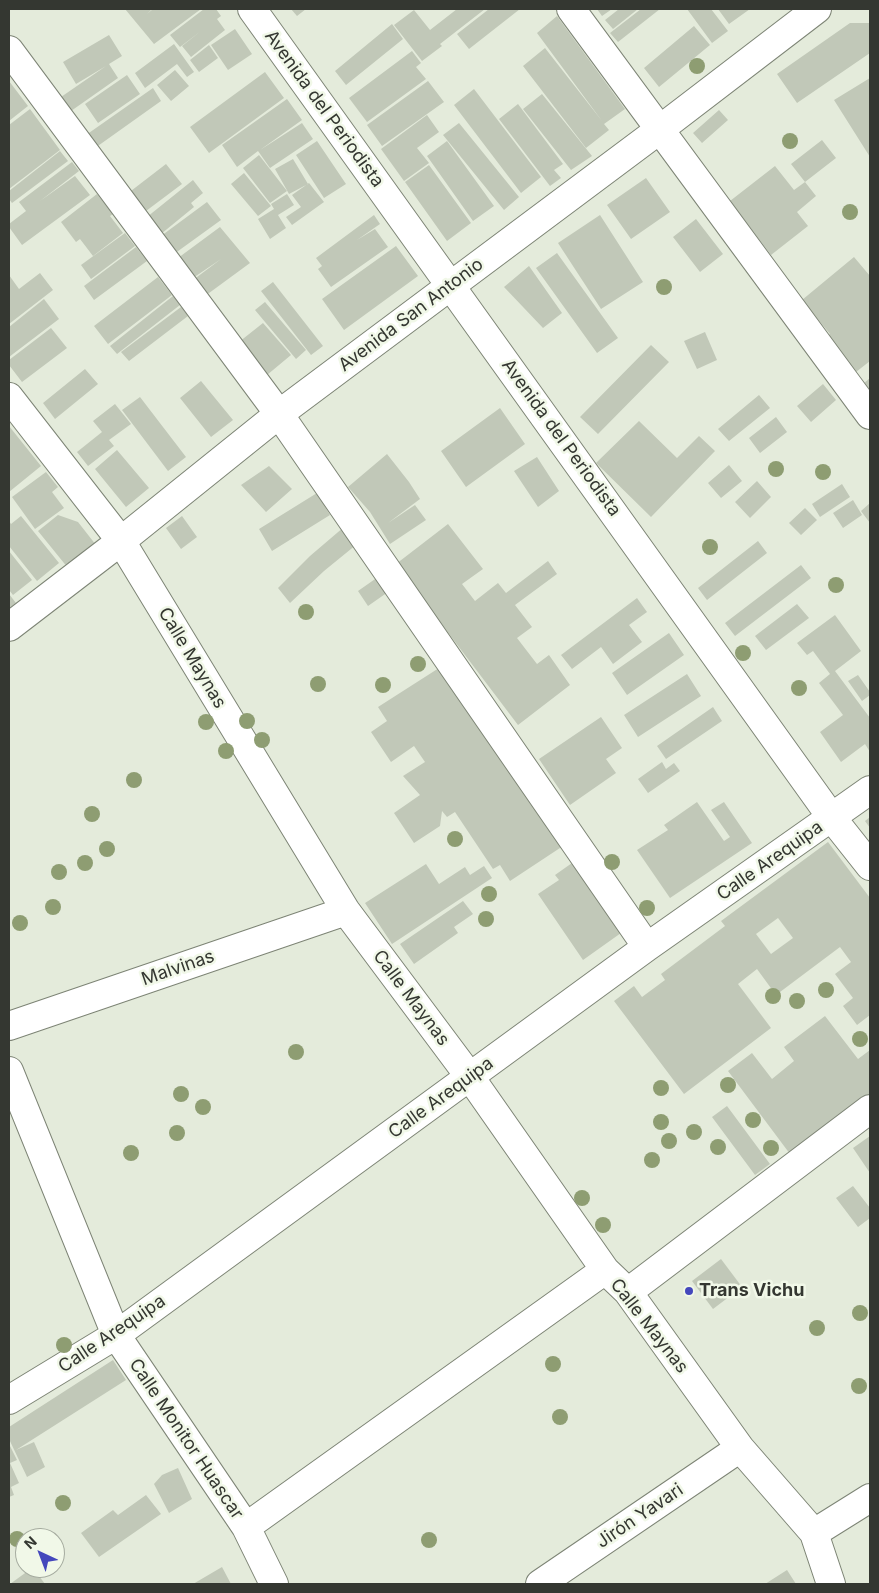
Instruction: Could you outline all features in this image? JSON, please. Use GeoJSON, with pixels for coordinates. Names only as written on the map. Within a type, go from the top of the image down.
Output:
{"type":"FeatureCollection","features":[{"type":"Feature","properties":{"kind":"street","name":"Avenida del Periodista"},"geometry":{"type":"LineString","coordinates":[[252,9],[832,818],[870,866]]}},
{"type":"Feature","properties":{"kind":"street"},"geometry":{"type":"LineString","coordinates":[[571,9],[870,415]]}},
{"type":"Feature","properties":{"kind":"street","name":"Avenida San Antonio"},"geometry":{"type":"LineString","coordinates":[[9,626],[121,541],[279,414],[659,130],[817,9]]}},
{"type":"Feature","properties":{"kind":"street"},"geometry":{"type":"LineString","coordinates":[[9,50],[279,414],[647,947]]}},
{"type":"Feature","properties":{"kind":"street","name":"Calle Maynas"},"geometry":{"type":"LineString","coordinates":[[9,397],[121,541],[346,911],[470,1077],[606,1270],[628,1292],[740,1448],[814,1533],[831,1584]]}},
{"type":"Feature","properties":{"kind":"street","name":"Calle Arequipa"},"geometry":{"type":"LineString","coordinates":[[9,1400],[116,1335],[647,947],[870,790]]}},
{"type":"Feature","properties":{"kind":"street","name":"Malvinas"},"geometry":{"type":"LineString","coordinates":[[9,1026],[346,911]]}},
{"type":"Feature","properties":{"kind":"street","name":"Calle Monitor Huascar"},"geometry":{"type":"LineString","coordinates":[[9,1071],[116,1335],[246,1527],[274,1584]]}},
{"type":"Feature","properties":{"kind":"street"},"geometry":{"type":"LineString","coordinates":[[628,1292],[870,1109]]}},
{"type":"Feature","properties":{"kind":"street"},"geometry":{"type":"LineString","coordinates":[[246,1527],[606,1270]]}},
{"type":"Feature","properties":{"kind":"street","name":"Jirón Yavari"},"geometry":{"type":"LineString","coordinates":[[540,1584],[740,1448]]}},
{"type":"Feature","properties":{"kind":"street"},"geometry":{"type":"LineString","coordinates":[[814,1533],[870,1498]]}},
{"type":"Feature","properties":{"kind":"building"},"geometry":{"type":"Polygon","coordinates":[[[125,9],[152,9],[147,14],[153,9],[201,9],[154,44],[125,9]]]}},
{"type":"Feature","properties":{"kind":"building"},"geometry":{"type":"Polygon","coordinates":[[[204,9],[216,9],[221,16],[217,19],[225,30],[191,57],[182,46],[201,31],[180,47],[170,35],[204,9]]]}},
{"type":"Feature","properties":{"kind":"building"},"geometry":{"type":"Polygon","coordinates":[[[291,9],[306,9],[297,16],[291,9]]]}},
{"type":"Feature","properties":{"kind":"building"},"geometry":{"type":"Polygon","coordinates":[[[457,9],[485,9],[440,44],[442,46],[422,61],[394,25],[414,10],[430,30],[457,9]]]}},
{"type":"Feature","properties":{"kind":"building"},"geometry":{"type":"Polygon","coordinates":[[[489,9],[520,9],[469,49],[457,34],[489,9]]]}},
{"type":"Feature","properties":{"kind":"building"},"geometry":{"type":"Polygon","coordinates":[[[597,9],[612,9],[602,16],[597,9]]]}},
{"type":"Feature","properties":{"kind":"building"},"geometry":{"type":"Polygon","coordinates":[[[619,9],[638,9],[613,29],[605,20],[619,9]]]}},
{"type":"Feature","properties":{"kind":"building"},"geometry":{"type":"Polygon","coordinates":[[[641,9],[660,9],[618,42],[610,33],[641,9]]]}},
{"type":"Feature","properties":{"kind":"building"},"geometry":{"type":"Polygon","coordinates":[[[687,9],[711,9],[728,31],[712,43],[687,9]]]}},
{"type":"Feature","properties":{"kind":"building"},"geometry":{"type":"Polygon","coordinates":[[[718,9],[750,9],[729,24],[718,9]]]}},
{"type":"Feature","properties":{"kind":"building"},"geometry":{"type":"Polygon","coordinates":[[[557,16],[625,109],[604,124],[609,130],[586,148],[523,66],[545,48],[602,121],[537,33],[557,16]]]}},
{"type":"Feature","properties":{"kind":"building"},"geometry":{"type":"Polygon","coordinates":[[[850,23],[870,23],[870,53],[797,103],[777,74],[850,23]]]}},
{"type":"Feature","properties":{"kind":"building"},"geometry":{"type":"Polygon","coordinates":[[[392,24],[403,39],[346,85],[335,71],[392,24]]]}},
{"type":"Feature","properties":{"kind":"building"},"geometry":{"type":"Polygon","coordinates":[[[694,26],[710,45],[659,87],[644,68],[694,26]]]}},
{"type":"Feature","properties":{"kind":"building"},"geometry":{"type":"Polygon","coordinates":[[[235,29],[252,54],[228,70],[211,45],[235,29]]]}},
{"type":"Feature","properties":{"kind":"building"},"geometry":{"type":"Polygon","coordinates":[[[109,35],[122,56],[109,64],[118,78],[71,111],[61,97],[106,66],[76,84],[63,62],[109,35]]]}},
{"type":"Feature","properties":{"kind":"building"},"geometry":{"type":"Polygon","coordinates":[[[174,44],[194,72],[187,77],[177,64],[145,88],[135,73],[174,44]]]}},
{"type":"Feature","properties":{"kind":"building"},"geometry":{"type":"Polygon","coordinates":[[[209,45],[218,58],[199,72],[190,60],[209,45]]]}},
{"type":"Feature","properties":{"kind":"building"},"geometry":{"type":"Polygon","coordinates":[[[412,51],[421,63],[416,67],[426,79],[367,122],[349,98],[412,51]]]}},
{"type":"Feature","properties":{"kind":"building"},"geometry":{"type":"Polygon","coordinates":[[[175,70],[189,86],[171,101],[157,85],[175,70]]]}},
{"type":"Feature","properties":{"kind":"building"},"geometry":{"type":"Polygon","coordinates":[[[265,72],[284,98],[209,153],[190,127],[265,72]]]}},
{"type":"Feature","properties":{"kind":"building"},"geometry":{"type":"Polygon","coordinates":[[[127,75],[140,94],[98,123],[85,104],[127,75]]]}},
{"type":"Feature","properties":{"kind":"building"},"geometry":{"type":"Polygon","coordinates":[[[870,78],[870,157],[834,100],[870,78]]]}},
{"type":"Feature","properties":{"kind":"building"},"geometry":{"type":"Polygon","coordinates":[[[9,81],[28,106],[9,121],[9,81]]]}},
{"type":"Feature","properties":{"kind":"building"},"geometry":{"type":"Polygon","coordinates":[[[428,81],[444,102],[382,146],[367,125],[428,81]]]}},
{"type":"Feature","properties":{"kind":"building"},"geometry":{"type":"Polygon","coordinates":[[[153,88],[161,101],[95,148],[86,135],[153,88]]]}},
{"type":"Feature","properties":{"kind":"building"},"geometry":{"type":"Polygon","coordinates":[[[474,89],[541,177],[521,193],[454,105],[474,89]]]}},
{"type":"Feature","properties":{"kind":"building"},"geometry":{"type":"Polygon","coordinates":[[[542,94],[592,156],[571,170],[523,109],[542,94]]]}},
{"type":"Feature","properties":{"kind":"building"},"geometry":{"type":"Polygon","coordinates":[[[287,99],[302,120],[260,150],[302,123],[313,139],[270,168],[258,151],[237,167],[222,145],[287,99]]]}},
{"type":"Feature","properties":{"kind":"building"},"geometry":{"type":"Polygon","coordinates":[[[518,104],[563,164],[554,170],[561,178],[550,186],[499,119],[518,104]]]}},
{"type":"Feature","properties":{"kind":"building"},"geometry":{"type":"Polygon","coordinates":[[[30,109],[60,150],[9,189],[9,125],[30,109]]]}},
{"type":"Feature","properties":{"kind":"building"},"geometry":{"type":"Polygon","coordinates":[[[719,110],[728,120],[702,143],[693,133],[719,110]]]}},
{"type":"Feature","properties":{"kind":"building"},"geometry":{"type":"Polygon","coordinates":[[[427,115],[439,132],[417,148],[429,163],[404,181],[381,149],[427,115]]]}},
{"type":"Feature","properties":{"kind":"building"},"geometry":{"type":"Polygon","coordinates":[[[459,123],[519,197],[504,210],[443,135],[459,123]]]}},
{"type":"Feature","properties":{"kind":"building"},"geometry":{"type":"Polygon","coordinates":[[[822,140],[836,158],[805,182],[791,164],[822,140]]]}},
{"type":"Feature","properties":{"kind":"building"},"geometry":{"type":"Polygon","coordinates":[[[317,141],[346,184],[324,198],[296,155],[317,141]]]}},
{"type":"Feature","properties":{"kind":"building"},"geometry":{"type":"Polygon","coordinates":[[[447,141],[494,206],[473,221],[427,156],[447,141]]]}},
{"type":"Feature","properties":{"kind":"building"},"geometry":{"type":"Polygon","coordinates":[[[60,151],[68,161],[12,203],[9,199],[9,191],[60,151]]]}},
{"type":"Feature","properties":{"kind":"building"},"geometry":{"type":"Polygon","coordinates":[[[259,155],[287,191],[270,203],[243,168],[259,155]]]}},
{"type":"Feature","properties":{"kind":"building"},"geometry":{"type":"Polygon","coordinates":[[[293,159],[308,184],[289,194],[275,169],[293,159]]]}},
{"type":"Feature","properties":{"kind":"building"},"geometry":{"type":"Polygon","coordinates":[[[72,162],[79,171],[40,201],[75,176],[90,195],[22,245],[9,227],[9,224],[26,211],[19,202],[72,162]]]}},
{"type":"Feature","properties":{"kind":"building"},"geometry":{"type":"Polygon","coordinates":[[[166,164],[182,184],[142,214],[127,194],[166,164]]]}},
{"type":"Feature","properties":{"kind":"building"},"geometry":{"type":"Polygon","coordinates":[[[429,165],[471,223],[447,241],[405,182],[429,165]]]}},
{"type":"Feature","properties":{"kind":"building"},"geometry":{"type":"Polygon","coordinates":[[[775,166],[794,190],[805,182],[816,196],[797,212],[808,226],[771,255],[730,201],[775,166]]]}},
{"type":"Feature","properties":{"kind":"building"},"geometry":{"type":"Polygon","coordinates":[[[244,173],[271,206],[258,216],[231,184],[244,173]]]}},
{"type":"Feature","properties":{"kind":"building"},"geometry":{"type":"Polygon","coordinates":[[[646,178],[670,212],[631,239],[607,205],[646,178]]]}},
{"type":"Feature","properties":{"kind":"building"},"geometry":{"type":"Polygon","coordinates":[[[193,180],[203,193],[191,203],[194,207],[161,234],[147,217],[193,180]]]}},
{"type":"Feature","properties":{"kind":"building"},"geometry":{"type":"Polygon","coordinates":[[[309,183],[324,202],[292,225],[286,217],[301,207],[292,195],[309,183]]]}},
{"type":"Feature","properties":{"kind":"building"},"geometry":{"type":"Polygon","coordinates":[[[97,194],[113,214],[110,216],[123,233],[93,256],[80,239],[76,242],[61,222],[97,194]]]}},
{"type":"Feature","properties":{"kind":"building"},"geometry":{"type":"Polygon","coordinates":[[[287,194],[294,205],[278,215],[286,228],[270,239],[258,219],[274,209],[271,204],[287,194]]]}},
{"type":"Feature","properties":{"kind":"building"},"geometry":{"type":"Polygon","coordinates":[[[207,202],[221,220],[174,254],[161,236],[207,202]]]}},
{"type":"Feature","properties":{"kind":"building"},"geometry":{"type":"Polygon","coordinates":[[[374,215],[380,224],[357,240],[375,229],[388,247],[331,287],[318,269],[322,266],[316,258],[374,215]]]}},
{"type":"Feature","properties":{"kind":"building"},"geometry":{"type":"Polygon","coordinates":[[[600,215],[643,282],[601,309],[558,243],[600,215]]]}},
{"type":"Feature","properties":{"kind":"building"},"geometry":{"type":"Polygon","coordinates":[[[696,219],[723,254],[700,272],[673,237],[696,219]]]}},
{"type":"Feature","properties":{"kind":"building"},"geometry":{"type":"Polygon","coordinates":[[[220,227],[250,263],[205,296],[193,280],[221,259],[193,278],[178,258],[220,227]]]}},
{"type":"Feature","properties":{"kind":"building"},"geometry":{"type":"Polygon","coordinates":[[[125,233],[135,246],[91,279],[81,265],[125,233]]]}},
{"type":"Feature","properties":{"kind":"building"},"geometry":{"type":"Polygon","coordinates":[[[396,246],[418,276],[344,330],[322,299],[396,246]]]}},
{"type":"Feature","properties":{"kind":"building"},"geometry":{"type":"Polygon","coordinates":[[[136,247],[147,261],[94,300],[84,286],[136,247]]]}},
{"type":"Feature","properties":{"kind":"building"},"geometry":{"type":"Polygon","coordinates":[[[557,253],[618,338],[597,353],[536,268],[557,253]]]}},
{"type":"Feature","properties":{"kind":"building"},"geometry":{"type":"Polygon","coordinates":[[[854,257],[870,276],[870,361],[856,372],[827,336],[830,334],[802,300],[854,257]]]}},
{"type":"Feature","properties":{"kind":"building"},"geometry":{"type":"Polygon","coordinates":[[[529,266],[562,313],[543,328],[504,287],[529,266]]]}},
{"type":"Feature","properties":{"kind":"building"},"geometry":{"type":"Polygon","coordinates":[[[40,273],[53,290],[9,324],[9,275],[19,289],[40,273]]]}},
{"type":"Feature","properties":{"kind":"building"},"geometry":{"type":"Polygon","coordinates":[[[158,277],[172,295],[108,344],[94,326],[158,277]]]}},
{"type":"Feature","properties":{"kind":"building"},"geometry":{"type":"Polygon","coordinates":[[[273,282],[323,346],[311,355],[261,291],[273,282]]]}},
{"type":"Feature","properties":{"kind":"building"},"geometry":{"type":"Polygon","coordinates":[[[173,296],[180,305],[117,354],[110,346],[173,296]]]}},
{"type":"Feature","properties":{"kind":"building"},"geometry":{"type":"Polygon","coordinates":[[[44,299],[59,319],[9,357],[9,327],[44,299]]]}},
{"type":"Feature","properties":{"kind":"building"},"geometry":{"type":"Polygon","coordinates":[[[265,302],[306,350],[296,359],[255,310],[265,302]]]}},
{"type":"Feature","properties":{"kind":"building"},"geometry":{"type":"Polygon","coordinates":[[[181,307],[188,316],[129,361],[121,352],[181,307]]]}},
{"type":"Feature","properties":{"kind":"building"},"geometry":{"type":"Polygon","coordinates":[[[263,323],[291,355],[267,375],[239,342],[263,323]]]}},
{"type":"Feature","properties":{"kind":"building"},"geometry":{"type":"Polygon","coordinates":[[[51,328],[67,348],[22,382],[9,365],[9,360],[51,328]]]}},
{"type":"Feature","properties":{"kind":"building"},"geometry":{"type":"Polygon","coordinates":[[[705,332],[717,360],[697,369],[684,341],[705,332]]]}},
{"type":"Feature","properties":{"kind":"building"},"geometry":{"type":"Polygon","coordinates":[[[651,345],[669,362],[598,434],[580,417],[651,345]]]}},
{"type":"Feature","properties":{"kind":"building"},"geometry":{"type":"Polygon","coordinates":[[[85,369],[98,384],[55,419],[43,403],[85,369]]]}},
{"type":"Feature","properties":{"kind":"building"},"geometry":{"type":"Polygon","coordinates":[[[870,378],[870,393],[863,384],[870,378]]]}},
{"type":"Feature","properties":{"kind":"building"},"geometry":{"type":"Polygon","coordinates":[[[201,381],[233,420],[211,437],[180,398],[201,381]]]}},
{"type":"Feature","properties":{"kind":"building"},"geometry":{"type":"Polygon","coordinates":[[[823,384],[836,400],[811,422],[797,406],[823,384]]]}},
{"type":"Feature","properties":{"kind":"building"},"geometry":{"type":"Polygon","coordinates":[[[759,395],[770,408],[729,441],[718,429],[759,395]]]}},
{"type":"Feature","properties":{"kind":"building"},"geometry":{"type":"Polygon","coordinates":[[[140,397],[186,457],[168,471],[122,410],[140,397]]]}},
{"type":"Feature","properties":{"kind":"building"},"geometry":{"type":"Polygon","coordinates":[[[115,404],[131,424],[109,440],[114,446],[88,466],[77,452],[102,432],[93,421],[115,404]]]}},
{"type":"Feature","properties":{"kind":"building"},"geometry":{"type":"Polygon","coordinates":[[[500,408],[525,444],[466,487],[441,451],[500,408]]]}},
{"type":"Feature","properties":{"kind":"building"},"geometry":{"type":"Polygon","coordinates":[[[776,417],[787,432],[760,453],[749,438],[776,417]]]}},
{"type":"Feature","properties":{"kind":"building"},"geometry":{"type":"Polygon","coordinates":[[[639,421],[677,458],[699,436],[715,451],[651,517],[596,463],[639,421]]]}},
{"type":"Feature","properties":{"kind":"building"},"geometry":{"type":"Polygon","coordinates":[[[9,426],[41,466],[9,492],[9,426]]]}},
{"type":"Feature","properties":{"kind":"building"},"geometry":{"type":"Polygon","coordinates":[[[117,450],[149,488],[126,507],[95,469],[117,450]]]}},
{"type":"Feature","properties":{"kind":"building"},"geometry":{"type":"Polygon","coordinates":[[[387,454],[420,499],[388,523],[415,505],[426,520],[390,544],[370,512],[348,487],[387,454]]]}},
{"type":"Feature","properties":{"kind":"building"},"geometry":{"type":"Polygon","coordinates":[[[537,457],[559,491],[538,507],[514,471],[537,457]]]}},
{"type":"Feature","properties":{"kind":"building"},"geometry":{"type":"Polygon","coordinates":[[[729,465],[742,481],[721,498],[708,483],[729,465]]]}},
{"type":"Feature","properties":{"kind":"building"},"geometry":{"type":"Polygon","coordinates":[[[269,466],[292,489],[266,512],[241,485],[269,466]]]}},
{"type":"Feature","properties":{"kind":"building"},"geometry":{"type":"Polygon","coordinates":[[[46,472],[58,487],[52,492],[64,508],[35,529],[12,497],[46,472]]]}},
{"type":"Feature","properties":{"kind":"building"},"geometry":{"type":"Polygon","coordinates":[[[757,481],[771,497],[750,518],[735,502],[757,481]]]}},
{"type":"Feature","properties":{"kind":"building"},"geometry":{"type":"Polygon","coordinates":[[[842,484],[850,497],[820,517],[812,504],[842,484]]]}},
{"type":"Feature","properties":{"kind":"building"},"geometry":{"type":"Polygon","coordinates":[[[317,493],[330,515],[272,551],[259,529],[317,493]]]}},
{"type":"Feature","properties":{"kind":"building"},"geometry":{"type":"Polygon","coordinates":[[[853,500],[862,515],[843,528],[833,513],[853,500]]]}},
{"type":"Feature","properties":{"kind":"building"},"geometry":{"type":"Polygon","coordinates":[[[870,503],[870,523],[861,511],[870,503]]]}},
{"type":"Feature","properties":{"kind":"building"},"geometry":{"type":"Polygon","coordinates":[[[805,508],[817,520],[801,535],[789,523],[805,508]]]}},
{"type":"Feature","properties":{"kind":"building"},"geometry":{"type":"Polygon","coordinates":[[[58,515],[78,522],[96,545],[68,568],[38,531],[58,515]]]}},
{"type":"Feature","properties":{"kind":"building"},"geometry":{"type":"Polygon","coordinates":[[[21,516],[59,563],[37,581],[9,546],[9,521],[11,524],[21,516]]]}},
{"type":"Feature","properties":{"kind":"building"},"geometry":{"type":"Polygon","coordinates":[[[182,516],[197,537],[181,549],[166,528],[182,516]]]}},
{"type":"Feature","properties":{"kind":"building"},"geometry":{"type":"Polygon","coordinates":[[[351,521],[362,540],[324,571],[290,603],[278,588],[310,556],[351,521]]]}},
{"type":"Feature","properties":{"kind":"building"},"geometry":{"type":"Polygon","coordinates":[[[448,524],[483,569],[462,584],[475,601],[498,583],[506,593],[548,561],[557,574],[515,605],[532,627],[517,638],[537,664],[549,655],[570,685],[518,725],[396,564],[448,524]]]}},
{"type":"Feature","properties":{"kind":"building"},"geometry":{"type":"Polygon","coordinates":[[[758,541],[767,553],[707,600],[698,588],[758,541]]]}},
{"type":"Feature","properties":{"kind":"building"},"geometry":{"type":"Polygon","coordinates":[[[9,551],[32,580],[13,595],[9,590],[9,551]]]}},
{"type":"Feature","properties":{"kind":"building"},"geometry":{"type":"Polygon","coordinates":[[[801,565],[811,578],[735,636],[725,623],[801,565]]]}},
{"type":"Feature","properties":{"kind":"building"},"geometry":{"type":"Polygon","coordinates":[[[378,577],[388,592],[368,606],[358,591],[378,577]]]}},
{"type":"Feature","properties":{"kind":"building"},"geometry":{"type":"Polygon","coordinates":[[[9,594],[16,603],[9,608],[9,594]]]}},
{"type":"Feature","properties":{"kind":"building"},"geometry":{"type":"Polygon","coordinates":[[[637,598],[647,612],[629,625],[642,642],[613,664],[601,647],[572,669],[561,655],[637,598]]]}},
{"type":"Feature","properties":{"kind":"building"},"geometry":{"type":"Polygon","coordinates":[[[797,604],[809,618],[766,650],[755,636],[797,604]]]}},
{"type":"Feature","properties":{"kind":"building"},"geometry":{"type":"Polygon","coordinates":[[[835,615],[861,651],[835,671],[870,718],[870,752],[865,744],[841,762],[820,732],[843,715],[819,683],[830,674],[813,651],[807,655],[797,643],[835,615]]]}},
{"type":"Feature","properties":{"kind":"building"},"geometry":{"type":"Polygon","coordinates":[[[669,633],[684,655],[627,695],[612,673],[669,633]]]}},
{"type":"Feature","properties":{"kind":"building"},"geometry":{"type":"Polygon","coordinates":[[[439,668],[488,742],[493,739],[563,846],[510,881],[500,865],[493,869],[455,812],[447,817],[442,811],[440,826],[414,843],[394,813],[420,795],[403,776],[425,762],[414,746],[391,762],[371,732],[387,721],[378,707],[439,668]]]}},
{"type":"Feature","properties":{"kind":"building"},"geometry":{"type":"Polygon","coordinates":[[[687,674],[701,696],[638,737],[624,715],[687,674]]]}},
{"type":"Feature","properties":{"kind":"building"},"geometry":{"type":"Polygon","coordinates":[[[858,675],[870,692],[870,695],[862,701],[848,681],[858,675]]]}},
{"type":"Feature","properties":{"kind":"building"},"geometry":{"type":"Polygon","coordinates":[[[713,707],[722,721],[666,759],[657,746],[713,707]]]}},
{"type":"Feature","properties":{"kind":"building"},"geometry":{"type":"Polygon","coordinates":[[[601,717],[622,748],[606,759],[616,773],[570,805],[539,759],[601,717]]]}},
{"type":"Feature","properties":{"kind":"building"},"geometry":{"type":"Polygon","coordinates":[[[662,762],[666,769],[674,763],[680,771],[648,793],[638,779],[662,762]]]}},
{"type":"Feature","properties":{"kind":"building"},"geometry":{"type":"Polygon","coordinates":[[[697,802],[724,841],[730,837],[711,810],[724,802],[752,843],[670,898],[637,850],[668,830],[664,825],[697,802]]]}},
{"type":"Feature","properties":{"kind":"building"},"geometry":{"type":"Polygon","coordinates":[[[870,817],[870,828],[865,821],[870,817]]]}},
{"type":"Feature","properties":{"kind":"building"},"geometry":{"type":"Polygon","coordinates":[[[828,842],[870,898],[870,1015],[857,1025],[843,1006],[853,998],[835,974],[851,962],[840,947],[776,995],[757,969],[738,984],[771,1028],[684,1094],[614,1001],[634,986],[642,997],[665,980],[661,974],[725,926],[721,921],[828,842]],[[778,918],[756,934],[771,954],[793,938],[778,918]]]}},
{"type":"Feature","properties":{"kind":"building"},"geometry":{"type":"Polygon","coordinates":[[[572,863],[621,933],[583,960],[538,894],[559,880],[555,875],[572,863]]]}},
{"type":"Feature","properties":{"kind":"building"},"geometry":{"type":"Polygon","coordinates":[[[426,864],[439,884],[465,867],[470,875],[484,866],[492,878],[392,944],[365,903],[426,864]]]}},
{"type":"Feature","properties":{"kind":"building"},"geometry":{"type":"Polygon","coordinates":[[[463,901],[473,914],[454,927],[458,933],[414,964],[400,944],[463,901]]]}},
{"type":"Feature","properties":{"kind":"building"},"geometry":{"type":"Polygon","coordinates":[[[825,1016],[858,1059],[870,1050],[870,1094],[790,1154],[728,1071],[752,1053],[772,1079],[794,1061],[784,1047],[825,1016]]]}},
{"type":"Feature","properties":{"kind":"building"},"geometry":{"type":"Polygon","coordinates":[[[727,1106],[770,1164],[755,1175],[712,1117],[727,1106]]]}},
{"type":"Feature","properties":{"kind":"building"},"geometry":{"type":"Polygon","coordinates":[[[870,1136],[870,1173],[853,1148],[870,1136]]]}},
{"type":"Feature","properties":{"kind":"building"},"geometry":{"type":"Polygon","coordinates":[[[853,1186],[870,1208],[870,1218],[858,1227],[836,1198],[853,1186]]]}},
{"type":"Feature","properties":{"kind":"building"},"geometry":{"type":"Polygon","coordinates":[[[721,1259],[742,1287],[713,1309],[692,1281],[721,1259]]]}},
{"type":"Feature","properties":{"kind":"building"},"geometry":{"type":"Polygon","coordinates":[[[113,1360],[126,1380],[16,1450],[34,1442],[45,1467],[27,1477],[9,1439],[9,1427],[113,1360]]]}},
{"type":"Feature","properties":{"kind":"building"},"geometry":{"type":"Polygon","coordinates":[[[9,1444],[17,1460],[10,1463],[19,1483],[11,1487],[14,1495],[9,1497],[9,1444]]]}},
{"type":"Feature","properties":{"kind":"building"},"geometry":{"type":"Polygon","coordinates":[[[178,1468],[192,1499],[169,1513],[154,1484],[162,1475],[178,1468]]]}},
{"type":"Feature","properties":{"kind":"building"},"geometry":{"type":"Polygon","coordinates":[[[146,1495],[161,1514],[99,1557],[81,1533],[113,1510],[118,1515],[146,1495]]]}},
{"type":"Feature","properties":{"kind":"building"},"geometry":{"type":"Polygon","coordinates":[[[222,1567],[231,1584],[193,1584],[222,1567]]]}},
{"type":"Feature","properties":{"kind":"building"},"geometry":{"type":"Polygon","coordinates":[[[787,1570],[796,1584],[765,1584],[787,1570]]]}},
{"type":"Feature","properties":{"kind":"building"},"geometry":{"type":"Polygon","coordinates":[[[18,1578],[40,1578],[45,1584],[10,1584],[18,1578]]]}},
{"type":"Feature","properties":{"kind":"place","name":"Trans Vichu"},"geometry":{"type":"Point","coordinates":[689,1291]}}]}
